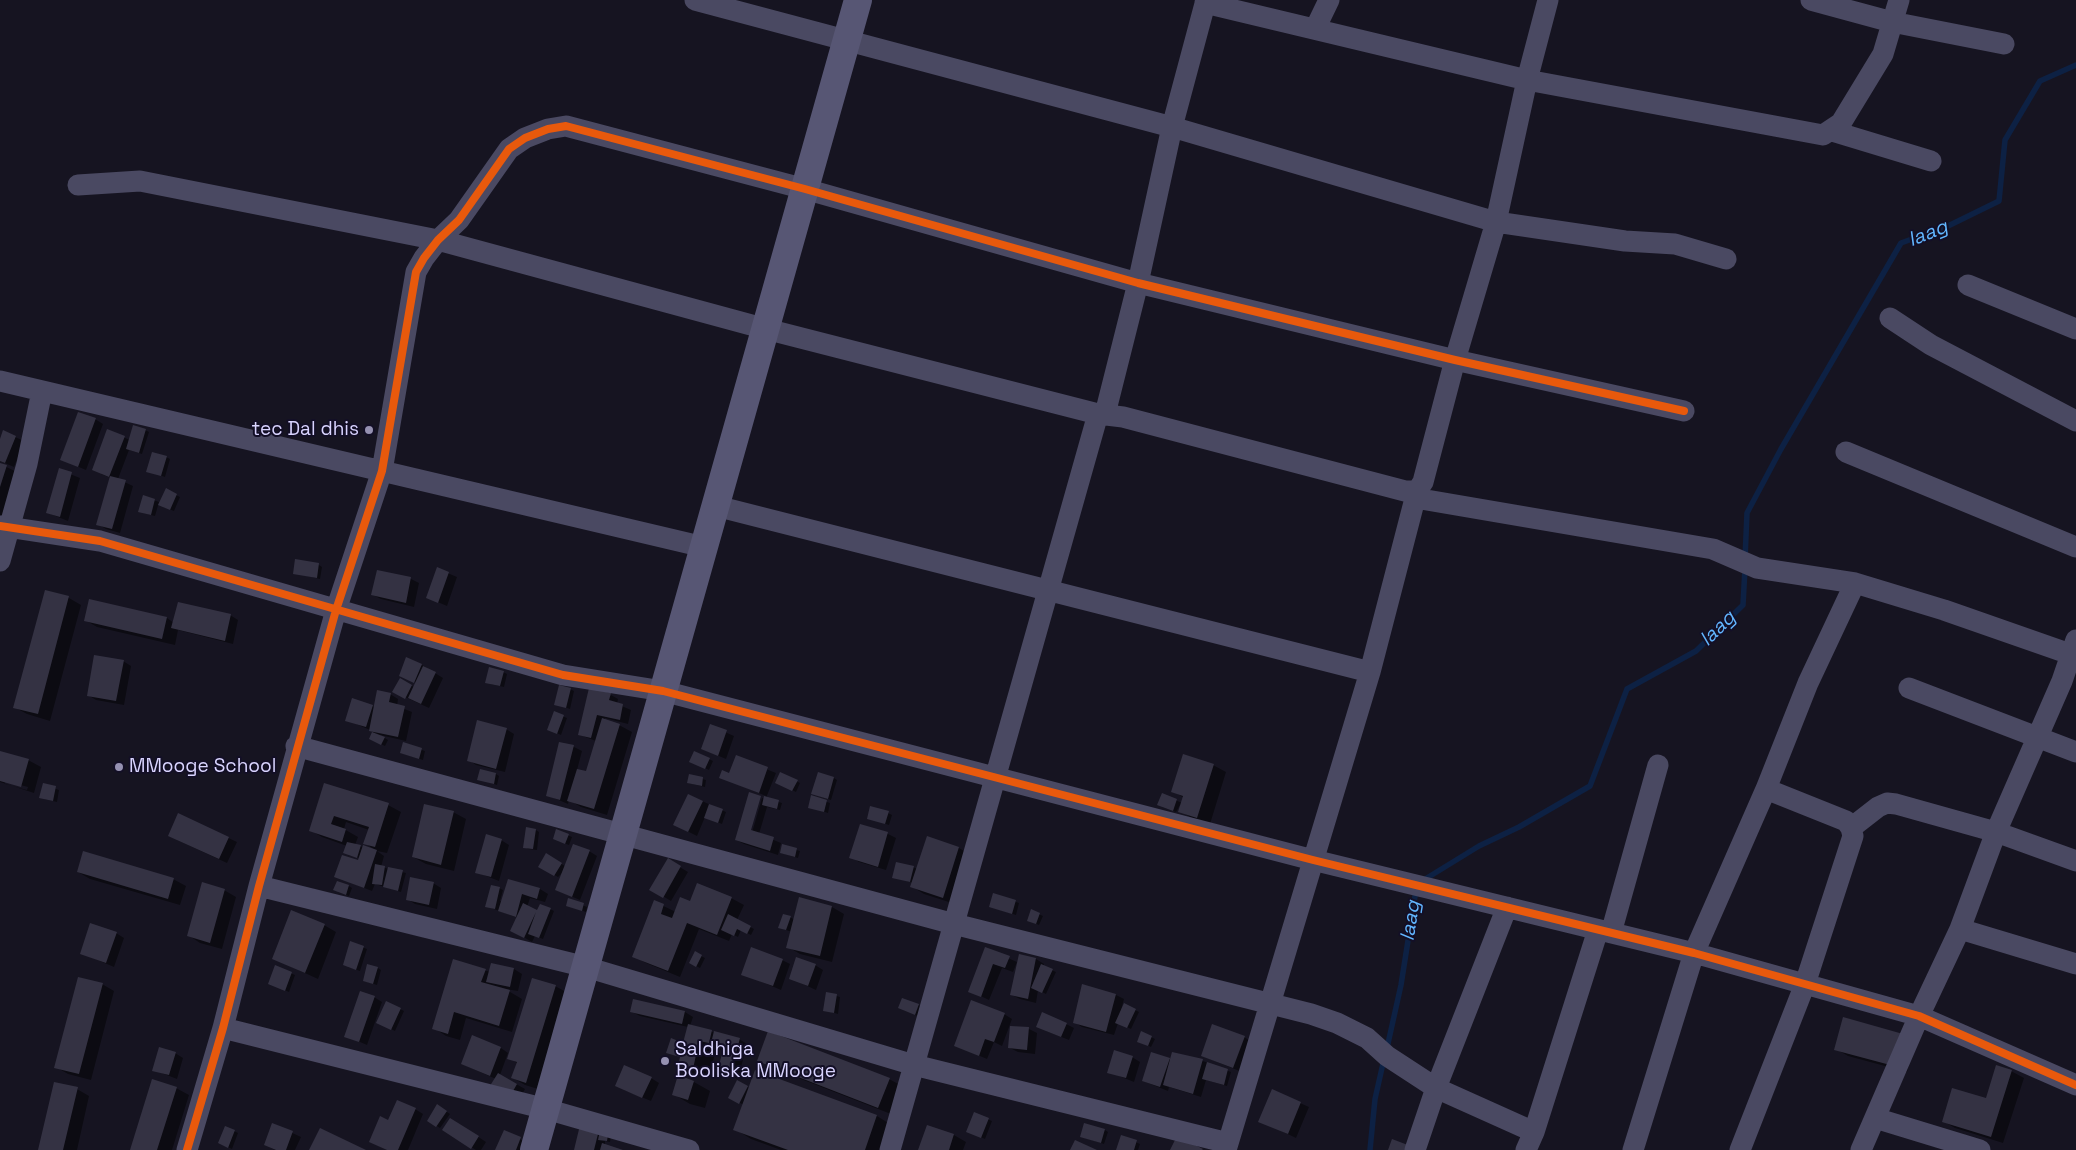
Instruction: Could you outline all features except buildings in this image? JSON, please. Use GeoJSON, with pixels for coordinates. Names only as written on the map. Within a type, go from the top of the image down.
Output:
{"type":"FeatureCollection","features":[{"type":"Feature","properties":{"kind":"street"},"geometry":{"type":"LineString","coordinates":[[694,0],[1172,127],[1496,222],[1625,241],[1675,244],[1726,259]]}},
{"type":"Feature","properties":{"kind":"street"},"geometry":{"type":"LineString","coordinates":[[534,1150],[858,0]]}},
{"type":"Feature","properties":{"kind":"street"},"geometry":{"type":"LineString","coordinates":[[1315,29],[1329,0]]}},
{"type":"Feature","properties":{"kind":"street"},"geometry":{"type":"LineString","coordinates":[[258,886],[586,968],[914,1065],[1227,1146],[1370,672],[1416,494],[1423,482],[1455,360],[1496,222],[1526,80],[1548,0]]}},
{"type":"Feature","properties":{"kind":"street"},"geometry":{"type":"LineString","coordinates":[[1811,0],[1892,22],[2004,44]]}},
{"type":"Feature","properties":{"kind":"street"},"geometry":{"type":"LineString","coordinates":[[890,1150],[1048,590],[1138,283],[1172,127],[1206,1],[1526,80],[1823,135],[1832,131],[1841,123],[1883,54],[1899,0]]}},
{"type":"Feature","properties":{"kind":"street"},"geometry":{"type":"LineString","coordinates":[[187,1150],[223,1028],[258,886],[296,746],[336,610],[382,471],[416,272],[438,240],[459,220],[509,149],[525,138],[540,132],[566,126],[805,189],[1138,283],[1455,360],[1684,411]]}},
{"type":"Feature","properties":{"kind":"street"},"geometry":{"type":"LineString","coordinates":[[1832,131],[1931,162]]}},
{"type":"Feature","properties":{"kind":"street"},"geometry":{"type":"LineString","coordinates":[[78,185],[140,181],[438,240],[766,329],[1101,414],[1123,417],[1416,494],[1713,549],[1757,568],[1855,583],[2074,650],[2038,738],[1996,832],[1960,929],[1919,1016],[1861,1150]]}},
{"type":"Feature","properties":{"kind":"street"},"geometry":{"type":"LineString","coordinates":[[1968,286],[2076,329]]}},
{"type":"Feature","properties":{"kind":"street"},"geometry":{"type":"LineString","coordinates":[[1890,318],[1931,345],[2076,421]]}},
{"type":"Feature","properties":{"kind":"street"},"geometry":{"type":"LineString","coordinates":[[0,381],[704,547]]}},
{"type":"Feature","properties":{"kind":"street"},"geometry":{"type":"LineString","coordinates":[[0,561],[4,526],[27,464],[42,391]]}},
{"type":"Feature","properties":{"kind":"street"},"geometry":{"type":"LineString","coordinates":[[1846,452],[2076,548]]}},
{"type":"Feature","properties":{"kind":"street"},"geometry":{"type":"LineString","coordinates":[[716,506],[1370,672]]}},
{"type":"Feature","properties":{"kind":"street"},"geometry":{"type":"LineString","coordinates":[[4,526],[100,541],[563,675],[663,691],[1313,860],[1694,953],[1919,1016],[2076,1085]]}},
{"type":"Feature","properties":{"kind":"street"},"geometry":{"type":"LineString","coordinates":[[1633,1150],[1694,953],[1766,790],[1808,683],[1855,583]]}},
{"type":"Feature","properties":{"kind":"street"},"geometry":{"type":"LineString","coordinates":[[1909,688],[2076,752]]}},
{"type":"Feature","properties":{"kind":"street"},"geometry":{"type":"LineString","coordinates":[[296,746],[954,924],[1337,1022],[1368,1038],[1387,1056],[1436,1088],[1530,1141],[1605,931],[1658,765]]}},
{"type":"Feature","properties":{"kind":"street"},"geometry":{"type":"LineString","coordinates":[[1740,1150],[1805,984],[1853,836],[1851,828],[1846,821],[1766,790]]}},
{"type":"Feature","properties":{"kind":"street"},"geometry":{"type":"LineString","coordinates":[[1851,828],[1878,807],[1896,804],[1996,832],[2076,860]]}},
{"type":"Feature","properties":{"kind":"street"},"geometry":{"type":"LineString","coordinates":[[1415,1150],[1436,1088],[1507,907]]}},
{"type":"Feature","properties":{"kind":"street"},"geometry":{"type":"LineString","coordinates":[[1960,929],[2076,964]]}},
{"type":"Feature","properties":{"kind":"street"},"geometry":{"type":"LineString","coordinates":[[223,1028],[546,1108],[689,1150]]}},
{"type":"Feature","properties":{"kind":"street"},"geometry":{"type":"LineString","coordinates":[[1875,1118],[1980,1150]]}},
{"type":"Feature","properties":{"kind":"waterway","name":"laag"},"geometry":{"type":"LineString","coordinates":[[1745,559],[1747,513],[1781,449],[1901,243],[1948,226],[1999,201],[2005,140],[2040,81],[2076,65]]}},
{"type":"Feature","properties":{"kind":"waterway","name":"laag"},"geometry":{"type":"LineString","coordinates":[[1422,881],[1479,846],[1519,827],[1590,786],[1627,689],[1696,651],[1743,605],[1745,568]]}},
{"type":"Feature","properties":{"kind":"waterway","name":"laag"},"geometry":{"type":"LineString","coordinates":[[1387,1048],[1401,985],[1416,890]]}},
{"type":"Feature","properties":{"kind":"waterway","name":"laag"},"geometry":{"type":"LineString","coordinates":[[1370,1150],[1375,1099],[1384,1059]]}},
{"type":"Feature","properties":{"kind":"cycle path"},"geometry":{"type":"LineString","coordinates":[[187,1150],[223,1028],[259,886],[336,610],[382,471],[416,272],[438,240],[459,220],[509,149],[525,138],[548,129],[566,126],[805,189],[1138,283],[1455,360],[1684,411]]}},
{"type":"Feature","properties":{"kind":"cycle path"},"geometry":{"type":"LineString","coordinates":[[0,526],[100,541],[563,675],[663,691],[1313,860],[1694,953],[1919,1016],[2076,1085]]}},
{"type":"Feature","properties":{"kind":"place","name":"tec Dal dhis"},"geometry":{"type":"Point","coordinates":[369,430]}},
{"type":"Feature","properties":{"kind":"place","name":"MMooge School"},"geometry":{"type":"Point","coordinates":[119,767]}},
{"type":"Feature","properties":{"kind":"place","name":"Saldhiga Booliska MMooge"},"geometry":{"type":"Point","coordinates":[665,1061]}}]}
